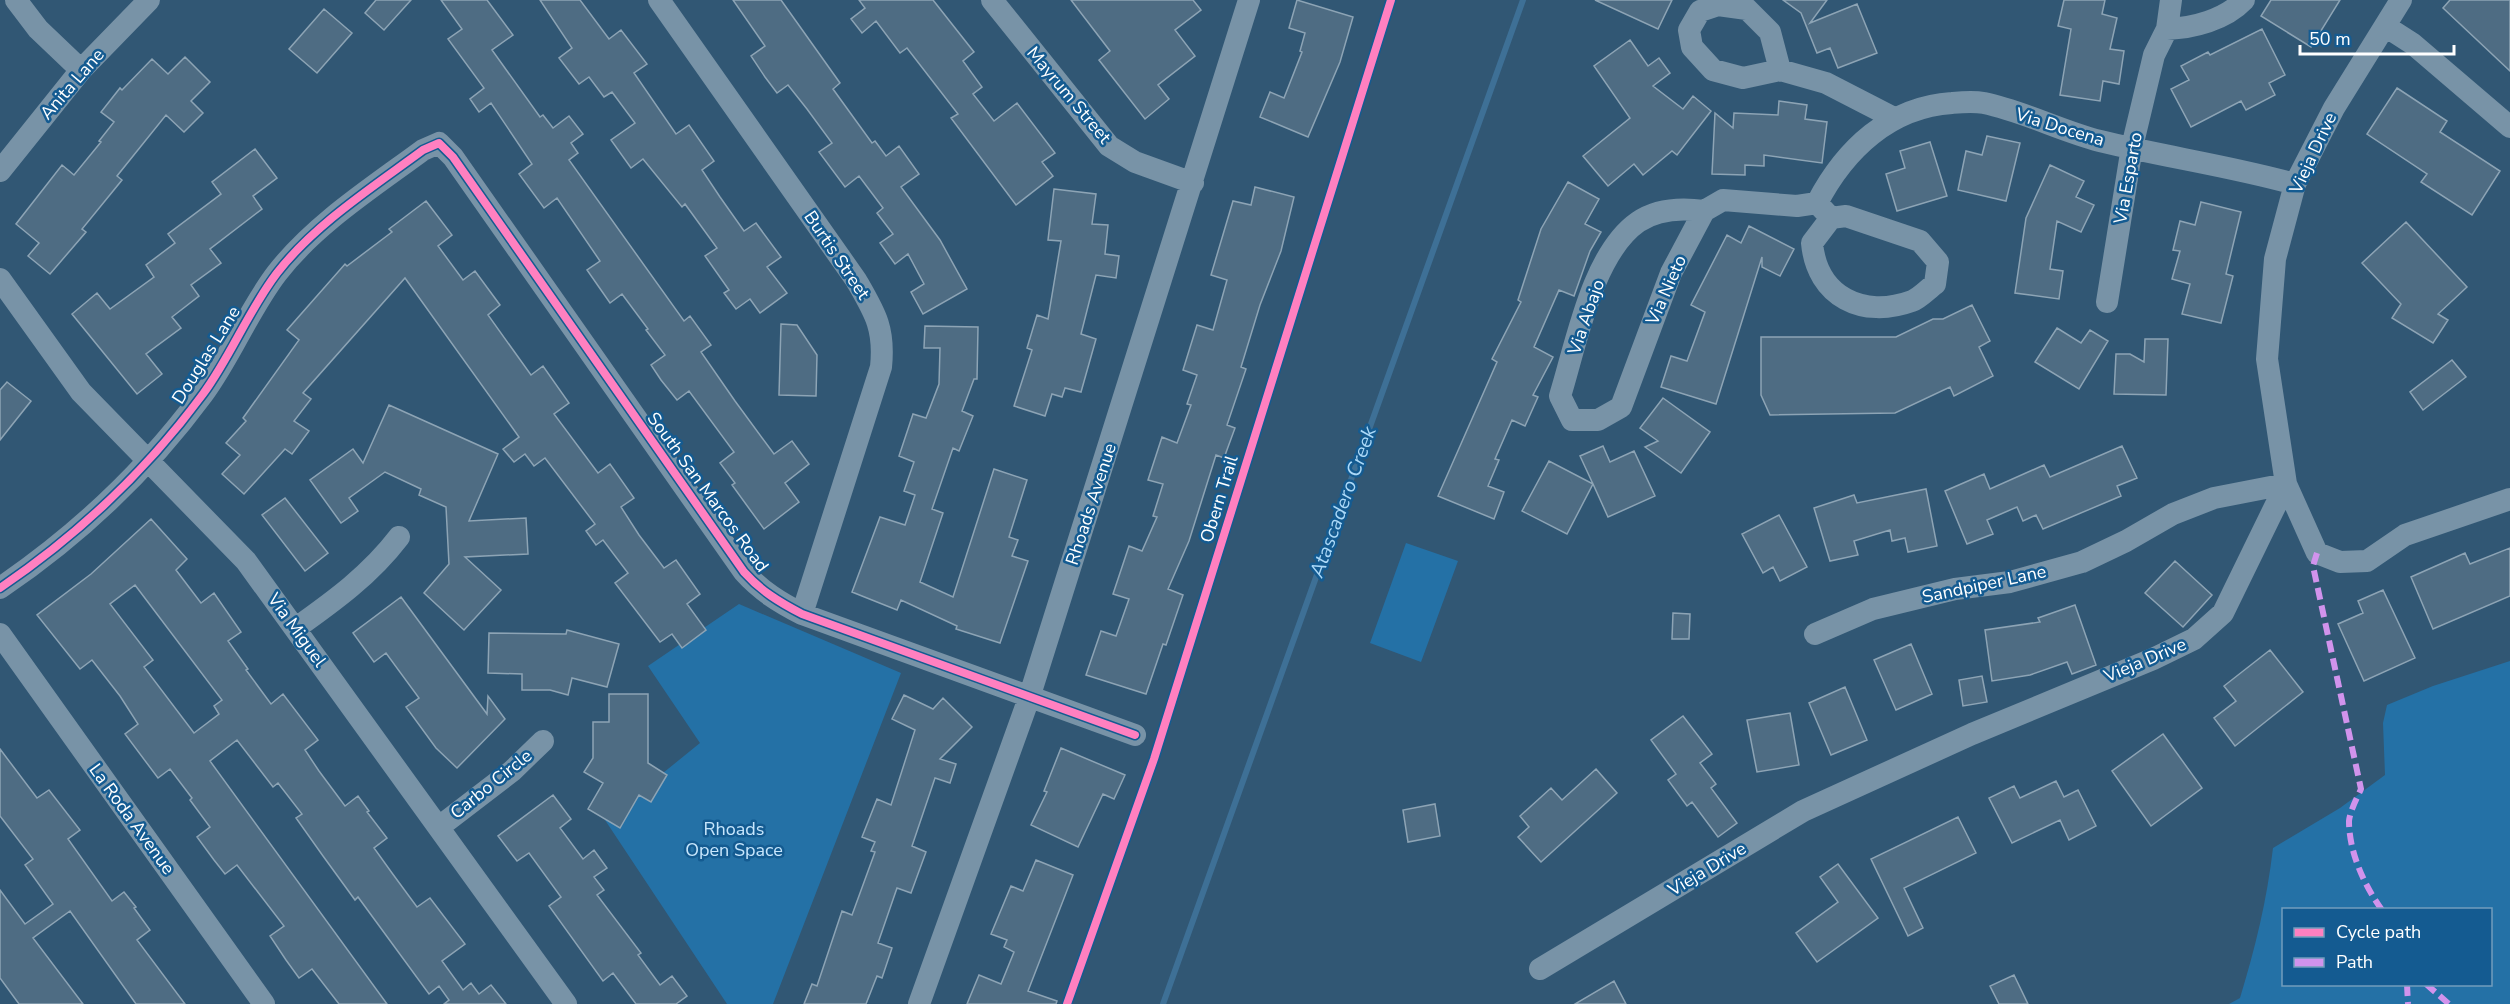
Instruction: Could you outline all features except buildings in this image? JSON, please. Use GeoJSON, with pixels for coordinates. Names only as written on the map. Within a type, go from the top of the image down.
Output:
{"type":"FeatureCollection","features":[{"type":"Feature","properties":{"kind":"street"},"geometry":{"type":"LineString","coordinates":[[16,0],[38,29],[81,70]]}},
{"type":"Feature","properties":{"kind":"street","name":"Anita Lane"},"geometry":{"type":"LineString","coordinates":[[0,171],[81,70],[149,0]]}},
{"type":"Feature","properties":{"kind":"street","name":"Burtis Street"},"geometry":{"type":"LineString","coordinates":[[659,0],[856,280],[872,306],[884,340],[881,367],[802,614]]}},
{"type":"Feature","properties":{"kind":"street","name":"Mayrum Street"},"geometry":{"type":"LineString","coordinates":[[992,0],[1109,146],[1135,162],[1193,183]]}},
{"type":"Feature","properties":{"kind":"street","name":"Rhoads Avenue"},"geometry":{"type":"LineString","coordinates":[[919,1004],[1029,698],[1249,0]]}},
{"type":"Feature","properties":{"kind":"street","name":"Via Esparto"},"geometry":{"type":"LineString","coordinates":[[2107,302],[2132,147],[2154,55],[2167,29],[2171,0]]}},
{"type":"Feature","properties":{"kind":"street"},"geometry":{"type":"LineString","coordinates":[[2167,29],[2190,28],[2221,16],[2244,0]]}},
{"type":"Feature","properties":{"kind":"street","name":"Vieja Drive"},"geometry":{"type":"LineString","coordinates":[[1540,969],[1803,811],[1972,734],[2153,659],[2194,639],[2223,613],[2286,484],[2267,359],[2275,259],[2295,184],[2334,108],[2401,0]]}},
{"type":"Feature","properties":{"kind":"street"},"geometry":{"type":"LineString","coordinates":[[2385,26],[2413,44],[2510,127]]}},
{"type":"Feature","properties":{"kind":"street"},"geometry":{"type":"LineString","coordinates":[[1780,70],[1826,82],[1894,118]]}},
{"type":"Feature","properties":{"kind":"street","name":"Via Docena"},"geometry":{"type":"LineString","coordinates":[[1824,211],[1842,165],[1859,143],[1894,118],[1932,104],[1984,103],[2099,141],[2252,172],[2295,184]]}},
{"type":"Feature","properties":{"kind":"street","name":"South San Marcos Road"},"geometry":{"type":"LineString","coordinates":[[439,143],[453,157],[744,572],[774,600],[802,614],[1135,735]]}},
{"type":"Feature","properties":{"kind":"street","name":"Douglas Lane"},"geometry":{"type":"LineString","coordinates":[[0,588],[122,490],[149,461],[205,392],[246,319],[278,272],[320,230],[423,150],[439,143]]}},
{"type":"Feature","properties":{"kind":"street"},"geometry":{"type":"LineString","coordinates":[[1704,210],[1723,201],[1797,206],[1824,211],[1846,216],[1920,241],[1938,262],[1935,284],[1914,300],[1888,306],[1861,306],[1838,295],[1822,278],[1814,263],[1812,243],[1824,211]]}},
{"type":"Feature","properties":{"kind":"street","name":"Via Abajo"},"geometry":{"type":"LineString","coordinates":[[1560,396],[1597,281],[1618,240],[1639,221],[1680,208],[1704,210]]}},
{"type":"Feature","properties":{"kind":"street","name":"Via Nieto"},"geometry":{"type":"LineString","coordinates":[[1560,396],[1572,420],[1598,420],[1621,407],[1671,273],[1704,210]]}},
{"type":"Feature","properties":{"kind":"street","name":"Via Miguel"},"geometry":{"type":"LineString","coordinates":[[0,279],[81,392],[246,561],[566,1004]]}},
{"type":"Feature","properties":{"kind":"street"},"geometry":{"type":"LineString","coordinates":[[2286,484],[2317,553],[2340,562],[2367,561],[2405,535],[2510,499]]}},
{"type":"Feature","properties":{"kind":"street","name":"Sandpiper Lane"},"geometry":{"type":"LineString","coordinates":[[1815,634],[1873,609],[1955,589],[2010,582],[2082,562],[2126,541],[2173,514],[2214,498],[2286,484]]}},
{"type":"Feature","properties":{"kind":"street"},"geometry":{"type":"LineString","coordinates":[[296,628],[350,590],[382,560],[399,537]]}},
{"type":"Feature","properties":{"kind":"street","name":"La Roda Avenue"},"geometry":{"type":"LineString","coordinates":[[0,634],[264,1004]]}},
{"type":"Feature","properties":{"kind":"street","name":"Carbo Circle"},"geometry":{"type":"LineString","coordinates":[[439,827],[512,771],[543,741]]}},
{"type":"Feature","properties":{"kind":"green space"},"geometry":{"type":"Polygon","coordinates":[[[1406,543],[1458,561],[1421,662],[1370,643],[1406,543]]]}},
{"type":"Feature","properties":{"kind":"green space","name":"Rhoads Open Space"},"geometry":{"type":"Polygon","coordinates":[[[739,604],[901,673],[773,1004],[727,1004],[605,820],[700,743],[648,666],[739,604]]]}},
{"type":"Feature","properties":{"kind":"green space"},"geometry":{"type":"Polygon","coordinates":[[[2510,661],[2510,1004],[2229,1004],[2240,998],[2264,905],[2273,848],[2340,808],[2385,775],[2383,723],[2387,705],[2433,686],[2510,661]]]}},
{"type":"Feature","properties":{"kind":"waterway","name":"Atascadero Creek"},"geometry":{"type":"LineString","coordinates":[[1163,1004],[1523,0]]}},
{"type":"Feature","properties":{"kind":"marked path"},"geometry":{"type":"LineString","coordinates":[[2317,553],[2313,566],[2361,789],[2350,817],[2350,833],[2355,856],[2364,879],[2381,908]]}},
{"type":"Feature","properties":{"kind":"marked path"},"geometry":{"type":"LineString","coordinates":[[2407,986],[2408,1004]]}},
{"type":"Feature","properties":{"kind":"marked path"},"geometry":{"type":"LineString","coordinates":[[2428,986],[2449,1004]]}},
{"type":"Feature","properties":{"kind":"cycle path","name":"Obern Trail"},"geometry":{"type":"LineString","coordinates":[[1067,1004],[1154,759],[1391,0]]}},
{"type":"Feature","properties":{"kind":"cycle path"},"geometry":{"type":"LineString","coordinates":[[0,588],[29,568],[84,523],[110,500],[159,449],[203,394],[257,303],[292,255],[346,207],[423,150],[439,143],[453,157],[744,572],[757,585],[802,614],[1135,735]]}}]}
